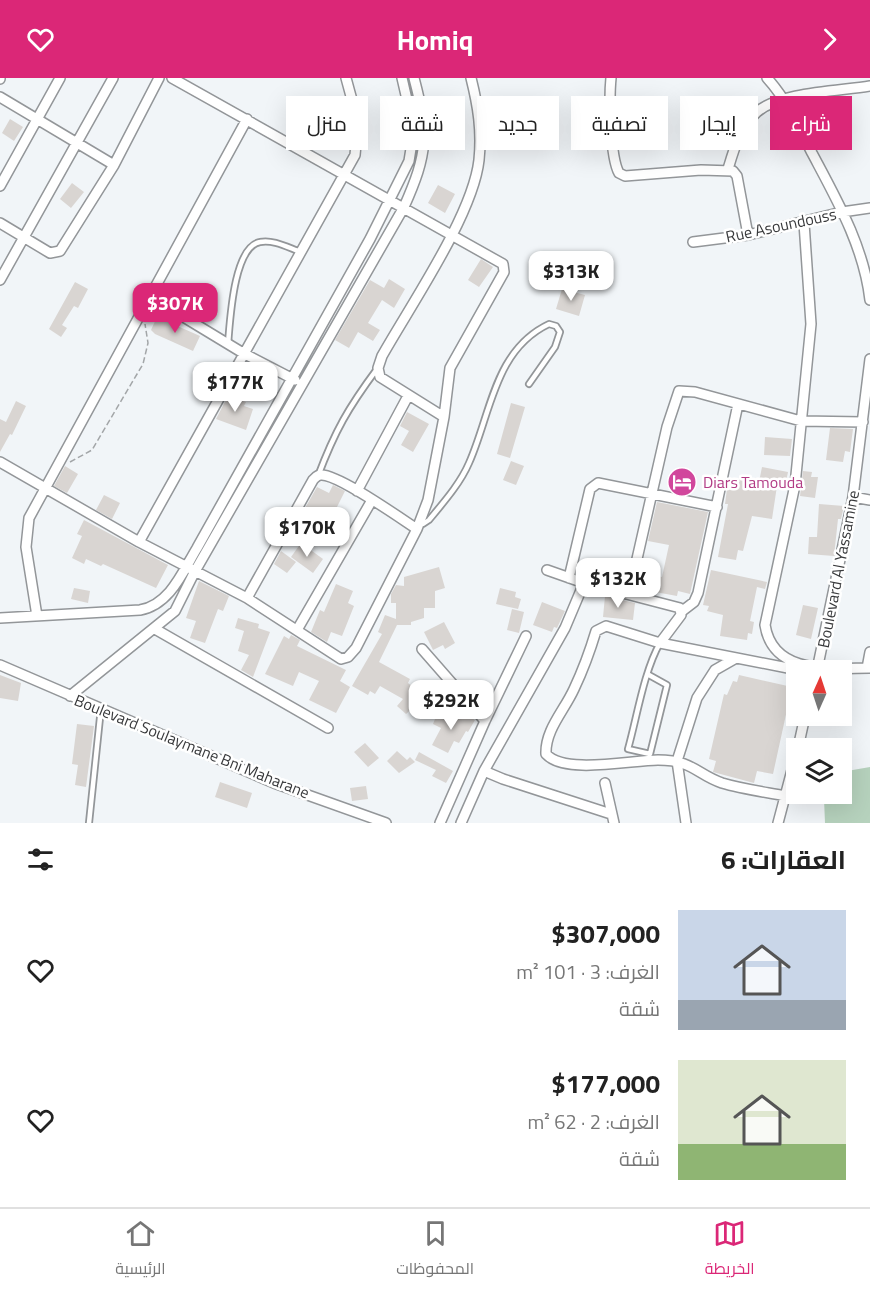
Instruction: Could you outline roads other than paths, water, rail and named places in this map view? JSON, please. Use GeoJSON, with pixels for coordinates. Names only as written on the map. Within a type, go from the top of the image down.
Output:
{"type":"FeatureCollection","features":[{"type":"Feature","properties":{"kind":"street"},"geometry":{"type":"LineString","coordinates":[[0,186],[60,78]]}},
{"type":"Feature","properties":{"kind":"street"},"geometry":{"type":"LineString","coordinates":[[0,280],[113,78]]}},
{"type":"Feature","properties":{"kind":"street"},"geometry":{"type":"LineString","coordinates":[[0,223],[50,253],[60,251],[114,165],[159,78]]}},
{"type":"Feature","properties":{"kind":"street"},"geometry":{"type":"LineString","coordinates":[[0,462],[139,542],[247,598],[341,659],[348,657],[356,648],[418,526],[431,488],[450,368],[505,270],[503,264],[247,118],[172,78]]}},
{"type":"Feature","properties":{"kind":"street"},"geometry":{"type":"LineString","coordinates":[[139,542],[355,155],[359,137],[357,116],[346,78]]}},
{"type":"Feature","properties":{"kind":"street"},"geometry":{"type":"LineString","coordinates":[[0,618],[149,608],[166,597],[186,566],[391,200],[409,161],[413,121],[402,78]]}},
{"type":"Feature","properties":{"kind":"street"},"geometry":{"type":"LineString","coordinates":[[70,696],[155,629],[179,605],[196,570],[404,207],[419,174],[425,146],[424,118],[414,78]]}},
{"type":"Feature","properties":{"kind":"street"},"geometry":{"type":"LineString","coordinates":[[444,417],[381,377],[378,368],[379,361],[452,234],[471,187],[479,162],[479,112],[471,78]]}},
{"type":"Feature","properties":{"kind":"street"},"geometry":{"type":"LineString","coordinates":[[611,78],[610,105],[615,164],[619,173],[625,176],[728,170],[737,176],[748,235]]}},
{"type":"Feature","properties":{"kind":"street"},"geometry":{"type":"LineString","coordinates":[[767,78],[782,96]]}},
{"type":"Feature","properties":{"kind":"street"},"geometry":{"type":"LineString","coordinates":[[847,78],[848,89]]}},
{"type":"Feature","properties":{"kind":"street"},"geometry":{"type":"LineString","coordinates":[[803,96],[870,86]]}},
{"type":"Feature","properties":{"kind":"street"},"geometry":{"type":"LineString","coordinates":[[0,97],[39,118],[114,165]]}},
{"type":"Feature","properties":{"kind":"street"},"geometry":{"type":"LineString","coordinates":[[728,170],[736,141],[748,121],[758,111],[770,105]]}},
{"type":"Feature","properties":{"kind":"street"},"geometry":{"type":"LineString","coordinates":[[37,616],[25,538],[29,518],[247,118]]}},
{"type":"Feature","properties":{"kind":"street"},"geometry":{"type":"LineString","coordinates":[[810,150],[842,212],[866,270],[870,300]]}},
{"type":"Feature","properties":{"kind":"street","name":"Rue Asoundouss"},"geometry":{"type":"LineString","coordinates":[[693,242],[748,235],[842,212],[870,208]]}},
{"type":"Feature","properties":{"kind":"street"},"geometry":{"type":"LineString","coordinates":[[787,660],[766,631],[765,618],[795,485],[811,318],[804,223]]}},
{"type":"Feature","properties":{"kind":"street"},"geometry":{"type":"LineString","coordinates":[[149,296],[243,354],[303,384]]}},
{"type":"Feature","properties":{"kind":"street","name":"Boulevard Al Yassamine"},"geometry":{"type":"LineString","coordinates":[[819,660],[853,497],[865,420],[870,359]]}},
{"type":"Feature","properties":{"kind":"street"},"geometry":{"type":"LineString","coordinates":[[629,594],[667,427],[679,391],[695,392],[801,421],[865,420]]}},
{"type":"Feature","properties":{"kind":"street"},"geometry":{"type":"LineString","coordinates":[[357,491],[408,396]]}},
{"type":"Feature","properties":{"kind":"street"},"geometry":{"type":"LineString","coordinates":[[660,643],[681,612],[694,602],[698,593],[738,404]]}},
{"type":"Feature","properties":{"kind":"street"},"geometry":{"type":"LineString","coordinates":[[247,598],[311,483],[318,476],[326,476],[357,491],[418,526]]}},
{"type":"Feature","properties":{"kind":"street"},"geometry":{"type":"LineString","coordinates":[[569,578],[592,487],[603,483],[717,507]]}},
{"type":"Feature","properties":{"kind":"street"},"geometry":{"type":"LineString","coordinates":[[853,497],[870,500]]}},
{"type":"Feature","properties":{"kind":"street"},"geometry":{"type":"LineString","coordinates":[[297,630],[372,500]]}},
{"type":"Feature","properties":{"kind":"street"},"geometry":{"type":"LineString","coordinates":[[547,570],[584,583],[677,606],[681,612]]}},
{"type":"Feature","properties":{"kind":"street"},"geometry":{"type":"LineString","coordinates":[[461,823],[484,771],[565,628],[584,583]]}},
{"type":"Feature","properties":{"kind":"street"},"geometry":{"type":"LineString","coordinates":[[777,823],[786,796],[720,782],[694,766],[677,761],[632,760],[621,764],[572,764],[550,758],[546,754],[548,735],[573,692],[596,631],[606,626],[660,643],[786,668]]}},
{"type":"Feature","properties":{"kind":"street"},"geometry":{"type":"LineString","coordinates":[[155,629],[328,728]]}},
{"type":"Feature","properties":{"kind":"street"},"geometry":{"type":"LineString","coordinates":[[440,823],[526,636]]}},
{"type":"Feature","properties":{"kind":"street"},"geometry":{"type":"LineString","coordinates":[[422,648],[485,721]]}},
{"type":"Feature","properties":{"kind":"street"},"geometry":{"type":"LineString","coordinates":[[852,669],[869,668],[870,652]]}},
{"type":"Feature","properties":{"kind":"street"},"geometry":{"type":"LineString","coordinates":[[686,823],[677,761],[697,698],[715,670],[736,658]]}},
{"type":"Feature","properties":{"kind":"street","name":"Boulevard Soulaymane Bni Maharane"},"geometry":{"type":"LineString","coordinates":[[0,665],[274,783],[386,823]]}},
{"type":"Feature","properties":{"kind":"street"},"geometry":{"type":"LineString","coordinates":[[484,771],[613,819]]}},
{"type":"Feature","properties":{"kind":"street"},"geometry":{"type":"LineString","coordinates":[[605,783],[613,819]]}},
{"type":"Feature","properties":{"kind":"lane"},"geometry":{"type":"LineString","coordinates":[[228,344],[233,288],[249,248],[256,243],[267,242],[301,252]]}},
{"type":"Feature","properties":{"kind":"lane"},"geometry":{"type":"LineString","coordinates":[[418,526],[429,520],[467,467],[506,362],[515,349],[536,332],[549,324],[556,326],[561,332],[555,347],[529,384]]}},
{"type":"Feature","properties":{"kind":"lane"},"geometry":{"type":"LineString","coordinates":[[318,476],[334,431],[349,405],[378,368]]}},
{"type":"Feature","properties":{"kind":"lane"},"geometry":{"type":"LineString","coordinates":[[649,675],[667,685],[650,754],[628,749],[649,675],[660,643]]}},
{"type":"Feature","properties":{"kind":"lane"},"geometry":{"type":"LineString","coordinates":[[89,823],[101,708]]}},
{"type":"Feature","properties":{"kind":"place","name":"Diars Tamouda"},"geometry":{"type":"Point","coordinates":[682,482]}}]}
